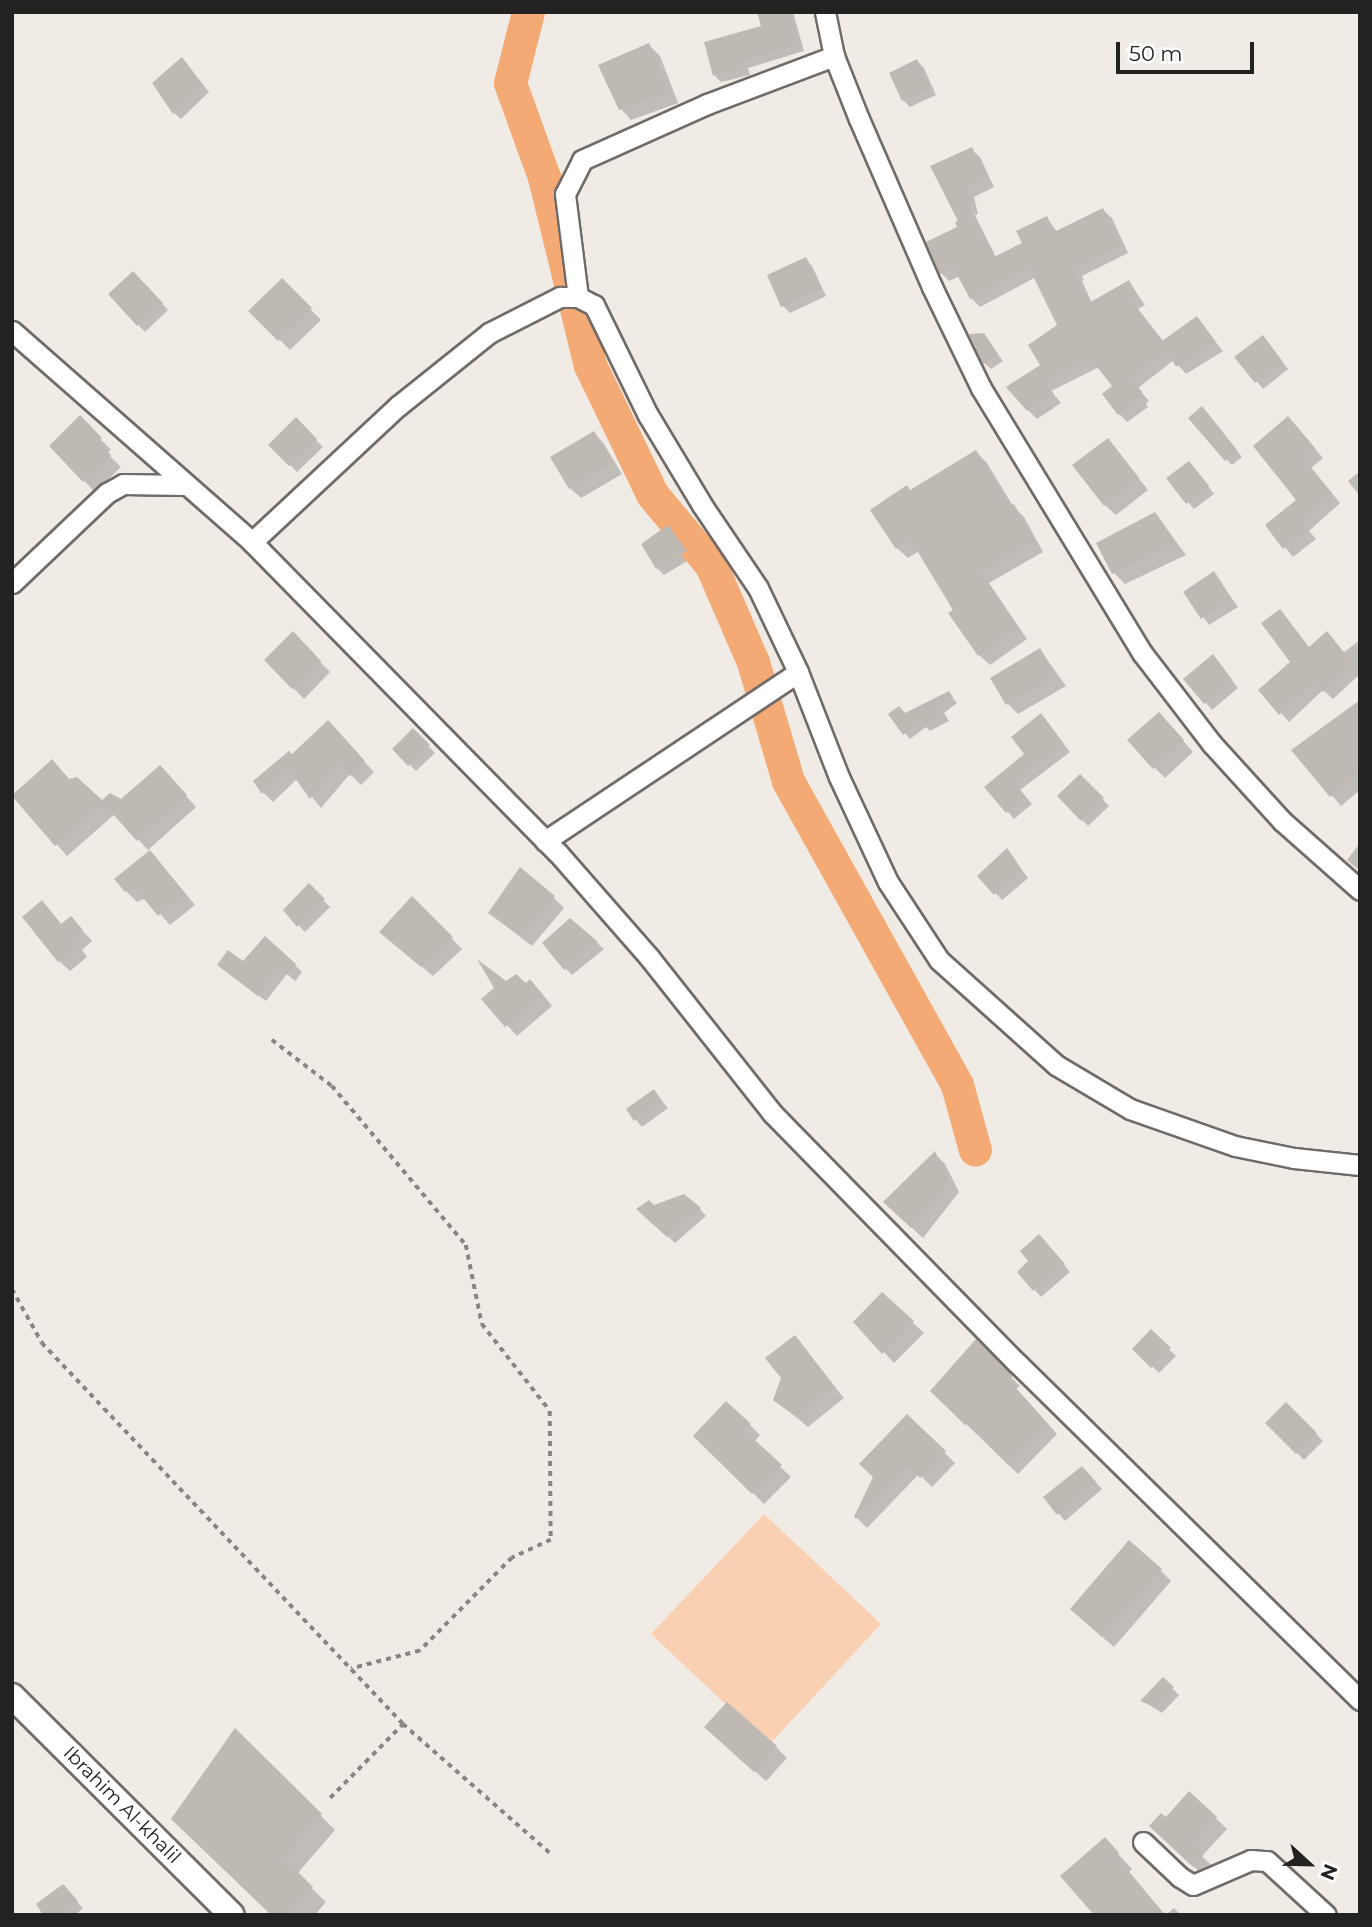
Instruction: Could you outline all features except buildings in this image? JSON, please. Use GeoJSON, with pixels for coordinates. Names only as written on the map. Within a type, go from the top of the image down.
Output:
{"type":"FeatureCollection","features":[{"type":"Feature","properties":{"kind":"street"},"geometry":{"type":"LineString","coordinates":[[825,12],[834,56],[927,274],[981,387],[1143,654],[1212,744],[1282,821],[1360,890]]}},
{"type":"Feature","properties":{"kind":"street"},"geometry":{"type":"LineString","coordinates":[[578,297],[565,194],[582,160],[707,104],[834,56]]}},
{"type":"Feature","properties":{"kind":"street"},"geometry":{"type":"LineString","coordinates":[[252,542],[398,406],[489,333],[559,297],[578,297],[594,305],[648,415],[758,588],[798,672],[839,777],[888,882],[939,960],[1056,1065],[1130,1109],[1235,1146],[1294,1158],[1360,1165]]}},
{"type":"Feature","properties":{"kind":"street"},"geometry":{"type":"LineString","coordinates":[[12,331],[252,542],[545,841],[649,957],[772,1113],[1017,1363],[1360,1700]]}},
{"type":"Feature","properties":{"kind":"street"},"geometry":{"type":"LineString","coordinates":[[12,583],[123,484],[185,485]]}},
{"type":"Feature","properties":{"kind":"street"},"geometry":{"type":"LineString","coordinates":[[545,841],[798,672]]}},
{"type":"Feature","properties":{"kind":"street","name":"Ibrahim Al-khalil"},"geometry":{"type":"LineString","coordinates":[[12,1696],[232,1915]]}},
{"type":"Feature","properties":{"kind":"street"},"geometry":{"type":"LineString","coordinates":[[1143,1842],[1180,1877],[1193,1885],[1251,1860],[1267,1861],[1326,1915]]}},
{"type":"Feature","properties":{"kind":"path"},"geometry":{"type":"LineString","coordinates":[[272,1040],[332,1086],[466,1245],[482,1324],[550,1411],[551,1540],[512,1558],[420,1651],[351,1669]]}},
{"type":"Feature","properties":{"kind":"path"},"geometry":{"type":"LineString","coordinates":[[12,1289],[43,1343],[403,1724],[550,1853]]}},
{"type":"Feature","properties":{"kind":"path"},"geometry":{"type":"LineString","coordinates":[[330,1798],[403,1724]]}},
{"type":"Feature","properties":{"kind":"shaded area"},"geometry":{"type":"Polygon","coordinates":[[[764,1514],[881,1624],[769,1745],[651,1634],[764,1514]]]}},
{"type":"Feature","properties":{"kind":"waterway"},"geometry":{"type":"LineString","coordinates":[[528,12],[510,83],[544,177],[590,365],[652,494],[711,565],[753,662],[788,781],[957,1085],[975,1150]]}}]}
